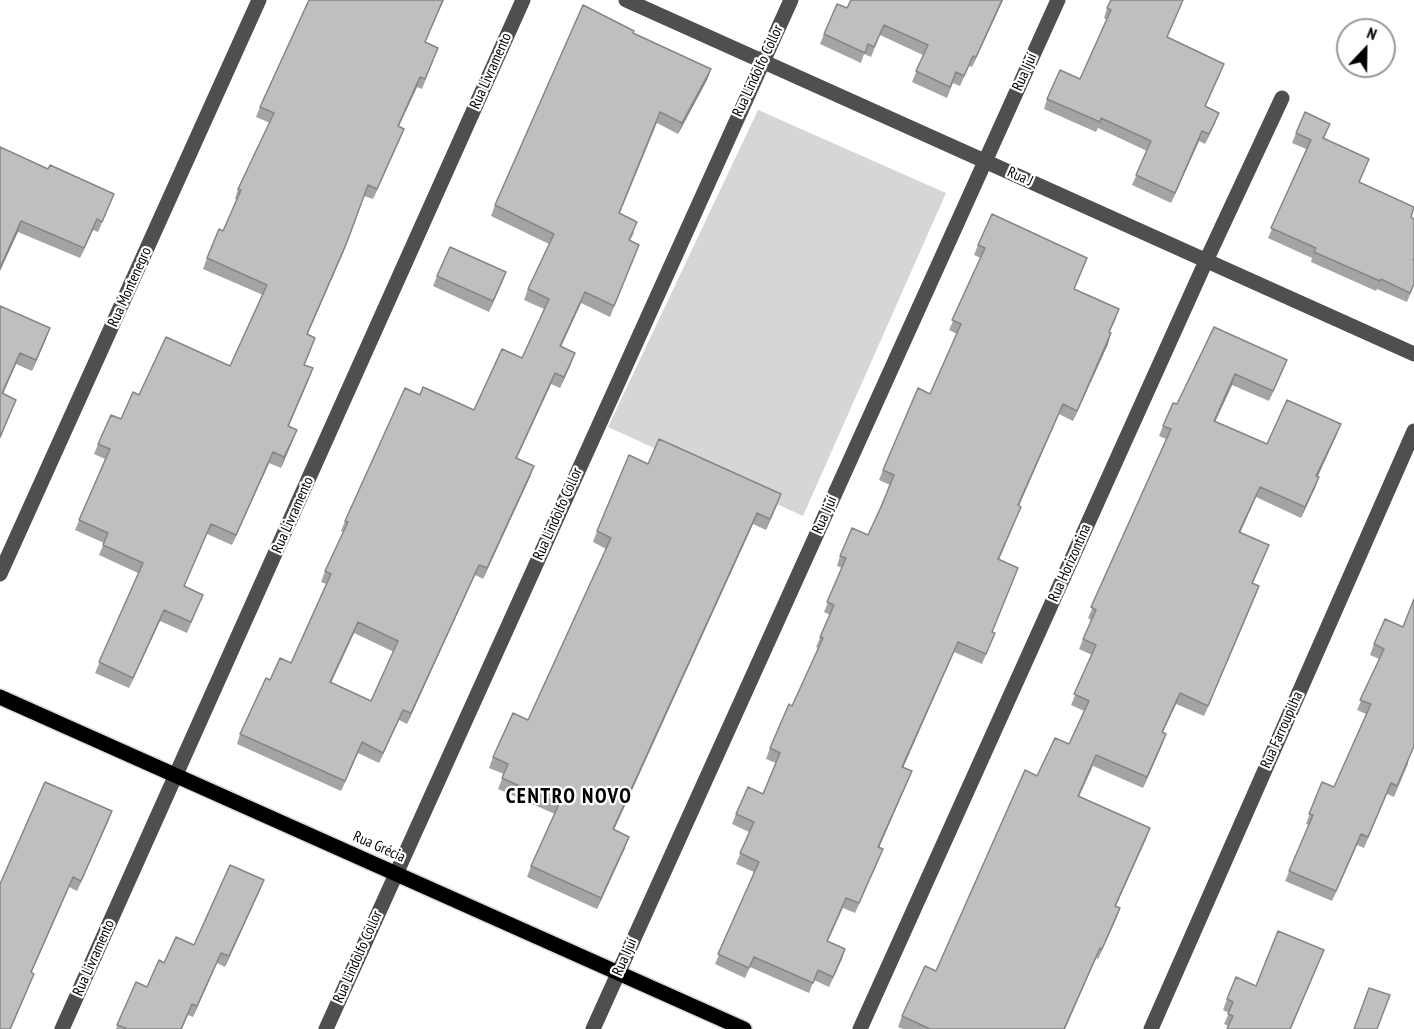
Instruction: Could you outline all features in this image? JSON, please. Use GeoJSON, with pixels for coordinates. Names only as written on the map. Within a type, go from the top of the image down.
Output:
{"type":"FeatureCollection","features":[{"type":"Feature","properties":{"kind":"main road","name":"Rua Grécia"},"geometry":{"type":"LineString","coordinates":[[0,697],[744,1029]]}},
{"type":"Feature","properties":{"kind":"street","name":"Rua Montenegro"},"geometry":{"type":"LineString","coordinates":[[0,574],[259,0]]}},
{"type":"Feature","properties":{"kind":"street","name":"Rua Livramento"},"geometry":{"type":"LineString","coordinates":[[62,1029],[523,0]]}},
{"type":"Feature","properties":{"kind":"street","name":"Rua J"},"geometry":{"type":"LineString","coordinates":[[626,0],[1414,354]]}},
{"type":"Feature","properties":{"kind":"street","name":"Rua Lindolfo Collor"},"geometry":{"type":"LineString","coordinates":[[326,1029],[791,0]]}},
{"type":"Feature","properties":{"kind":"street","name":"Rua Ijuí"},"geometry":{"type":"LineString","coordinates":[[592,1029],[1058,0]]}},
{"type":"Feature","properties":{"kind":"street","name":"Rua Horizontina"},"geometry":{"type":"LineString","coordinates":[[860,1029],[1281,98]]}},
{"type":"Feature","properties":{"kind":"street","name":"Rua Farroupilha"},"geometry":{"type":"LineString","coordinates":[[1151,1029],[1414,431]]}},
{"type":"Feature","properties":{"kind":"shaded area"},"geometry":{"type":"Polygon","coordinates":[[[758,110],[946,193],[803,516],[608,427],[758,110]]]}},
{"type":"Feature","properties":{"kind":"building"},"geometry":{"type":"Polygon","coordinates":[[[309,0],[443,0],[425,42],[438,48],[425,79],[420,77],[398,126],[404,129],[377,189],[368,185],[347,242],[307,334],[315,338],[304,365],[313,368],[288,426],[297,430],[284,457],[273,452],[236,535],[211,524],[184,586],[203,595],[191,622],[164,610],[133,678],[99,662],[143,563],[103,545],[108,533],[79,520],[110,449],[98,444],[111,415],[121,419],[133,392],[139,395],[166,337],[230,366],[267,285],[207,258],[219,229],[223,231],[241,190],[238,189],[274,113],[260,107],[309,0]]]}},
{"type":"Feature","properties":{"kind":"building"},"geometry":{"type":"Polygon","coordinates":[[[851,0],[1002,0],[976,57],[973,56],[964,76],[956,72],[950,87],[916,71],[928,45],[884,25],[874,47],[868,44],[865,53],[824,34],[837,4],[847,8],[851,0]]]}},
{"type":"Feature","properties":{"kind":"building"},"geometry":{"type":"Polygon","coordinates":[[[1111,0],[1183,0],[1167,37],[1224,64],[1205,106],[1219,113],[1209,134],[1202,131],[1175,193],[1136,175],[1151,141],[1101,118],[1100,122],[1047,99],[1060,70],[1080,79],[1111,10],[1107,8],[1111,0]]]}},
{"type":"Feature","properties":{"kind":"building"},"geometry":{"type":"Polygon","coordinates":[[[583,5],[634,31],[633,33],[711,69],[682,123],[660,112],[619,213],[637,222],[629,240],[639,245],[614,306],[585,292],[560,346],[575,353],[564,377],[555,373],[516,458],[534,466],[487,568],[479,565],[411,713],[403,710],[383,753],[362,742],[345,781],[240,734],[266,678],[270,680],[280,658],[291,663],[331,574],[325,571],[348,522],[345,521],[405,388],[420,395],[423,387],[474,410],[502,349],[522,358],[549,299],[528,289],[554,234],[495,205],[583,5]],[[358,622],[330,682],[371,701],[398,641],[358,622]]]}},
{"type":"Feature","properties":{"kind":"building"},"geometry":{"type":"Polygon","coordinates":[[[1305,112],[1330,124],[1323,138],[1369,159],[1359,182],[1414,207],[1411,217],[1414,219],[1414,284],[1410,293],[1314,252],[1316,248],[1271,228],[1311,140],[1296,133],[1305,112]]]}},
{"type":"Feature","properties":{"kind":"building"},"geometry":{"type":"Polygon","coordinates":[[[0,147],[48,169],[50,165],[114,194],[102,222],[97,219],[84,248],[21,221],[0,268],[0,147]]]}},
{"type":"Feature","properties":{"kind":"building"},"geometry":{"type":"Polygon","coordinates":[[[992,214],[1087,258],[1074,289],[1119,309],[1077,411],[1063,404],[1018,505],[1021,507],[998,559],[1018,568],[992,632],[995,633],[986,654],[958,642],[902,767],[912,771],[878,847],[883,849],[859,903],[846,898],[827,941],[845,949],[833,977],[818,970],[813,983],[754,957],[749,968],[718,954],[759,862],[740,853],[754,822],[736,814],[748,787],[763,794],[780,753],[770,748],[789,704],[792,706],[823,638],[820,637],[834,605],[827,602],[846,558],[840,556],[852,528],[868,535],[881,507],[894,475],[883,470],[918,388],[930,394],[961,324],[952,320],[985,248],[978,245],[992,214]]]}},
{"type":"Feature","properties":{"kind":"building"},"geometry":{"type":"Polygon","coordinates":[[[450,247],[506,272],[493,301],[437,276],[450,247]]]}},
{"type":"Feature","properties":{"kind":"building"},"geometry":{"type":"Polygon","coordinates":[[[0,306],[50,328],[36,360],[20,353],[2,393],[16,400],[0,437],[0,306]]]}},
{"type":"Feature","properties":{"kind":"building"},"geometry":{"type":"Polygon","coordinates":[[[1214,327],[1287,360],[1273,391],[1235,374],[1214,421],[1267,444],[1287,400],[1341,424],[1316,476],[1319,477],[1305,507],[1260,487],[1239,532],[1269,545],[1252,583],[1259,586],[1208,706],[1180,693],[1162,732],[1166,734],[1147,777],[1096,755],[1078,796],[1150,828],[1115,906],[1120,908],[1064,1029],[930,1029],[902,1016],[925,966],[936,971],[1025,770],[1037,776],[1055,738],[1069,744],[1089,701],[1074,694],[1096,645],[1083,639],[1096,610],[1091,607],[1171,429],[1163,426],[1173,403],[1177,404],[1214,327]]]}},
{"type":"Feature","properties":{"kind":"building"},"geometry":{"type":"Polygon","coordinates":[[[659,439],[781,494],[770,519],[757,513],[613,829],[629,837],[601,898],[531,866],[559,804],[502,778],[508,764],[493,757],[513,713],[528,720],[611,538],[597,531],[629,455],[648,464],[659,439]]]}},
{"type":"Feature","properties":{"kind":"building"},"geometry":{"type":"Polygon","coordinates":[[[1414,599],[1414,746],[1397,786],[1391,783],[1368,837],[1361,834],[1336,891],[1289,871],[1313,815],[1309,814],[1322,782],[1334,787],[1371,704],[1360,700],[1384,649],[1374,644],[1385,619],[1403,627],[1414,599]]]}},
{"type":"Feature","properties":{"kind":"building"},"geometry":{"type":"Polygon","coordinates":[[[45,782],[112,811],[81,881],[73,877],[31,972],[34,974],[10,1029],[0,1029],[0,884],[45,782]]]}},
{"type":"Feature","properties":{"kind":"building"},"geometry":{"type":"Polygon","coordinates":[[[230,865],[264,880],[229,956],[221,953],[197,1006],[192,1004],[181,1029],[125,1029],[117,1025],[136,982],[147,987],[159,960],[164,963],[176,937],[194,945],[230,865]]]}},
{"type":"Feature","properties":{"kind":"building"},"geometry":{"type":"Polygon","coordinates":[[[1278,931],[1324,950],[1290,1029],[1227,1029],[1233,1016],[1228,1014],[1233,1002],[1227,999],[1236,977],[1256,986],[1278,931]]]}},
{"type":"Feature","properties":{"kind":"building"},"geometry":{"type":"Polygon","coordinates":[[[1369,988],[1390,995],[1377,1029],[1354,1029],[1369,988]]]}},
{"type":"Feature","properties":{"kind":"district","name":"CENTRO NOVO"},"geometry":{"type":"Point","coordinates":[569,797]}}]}
